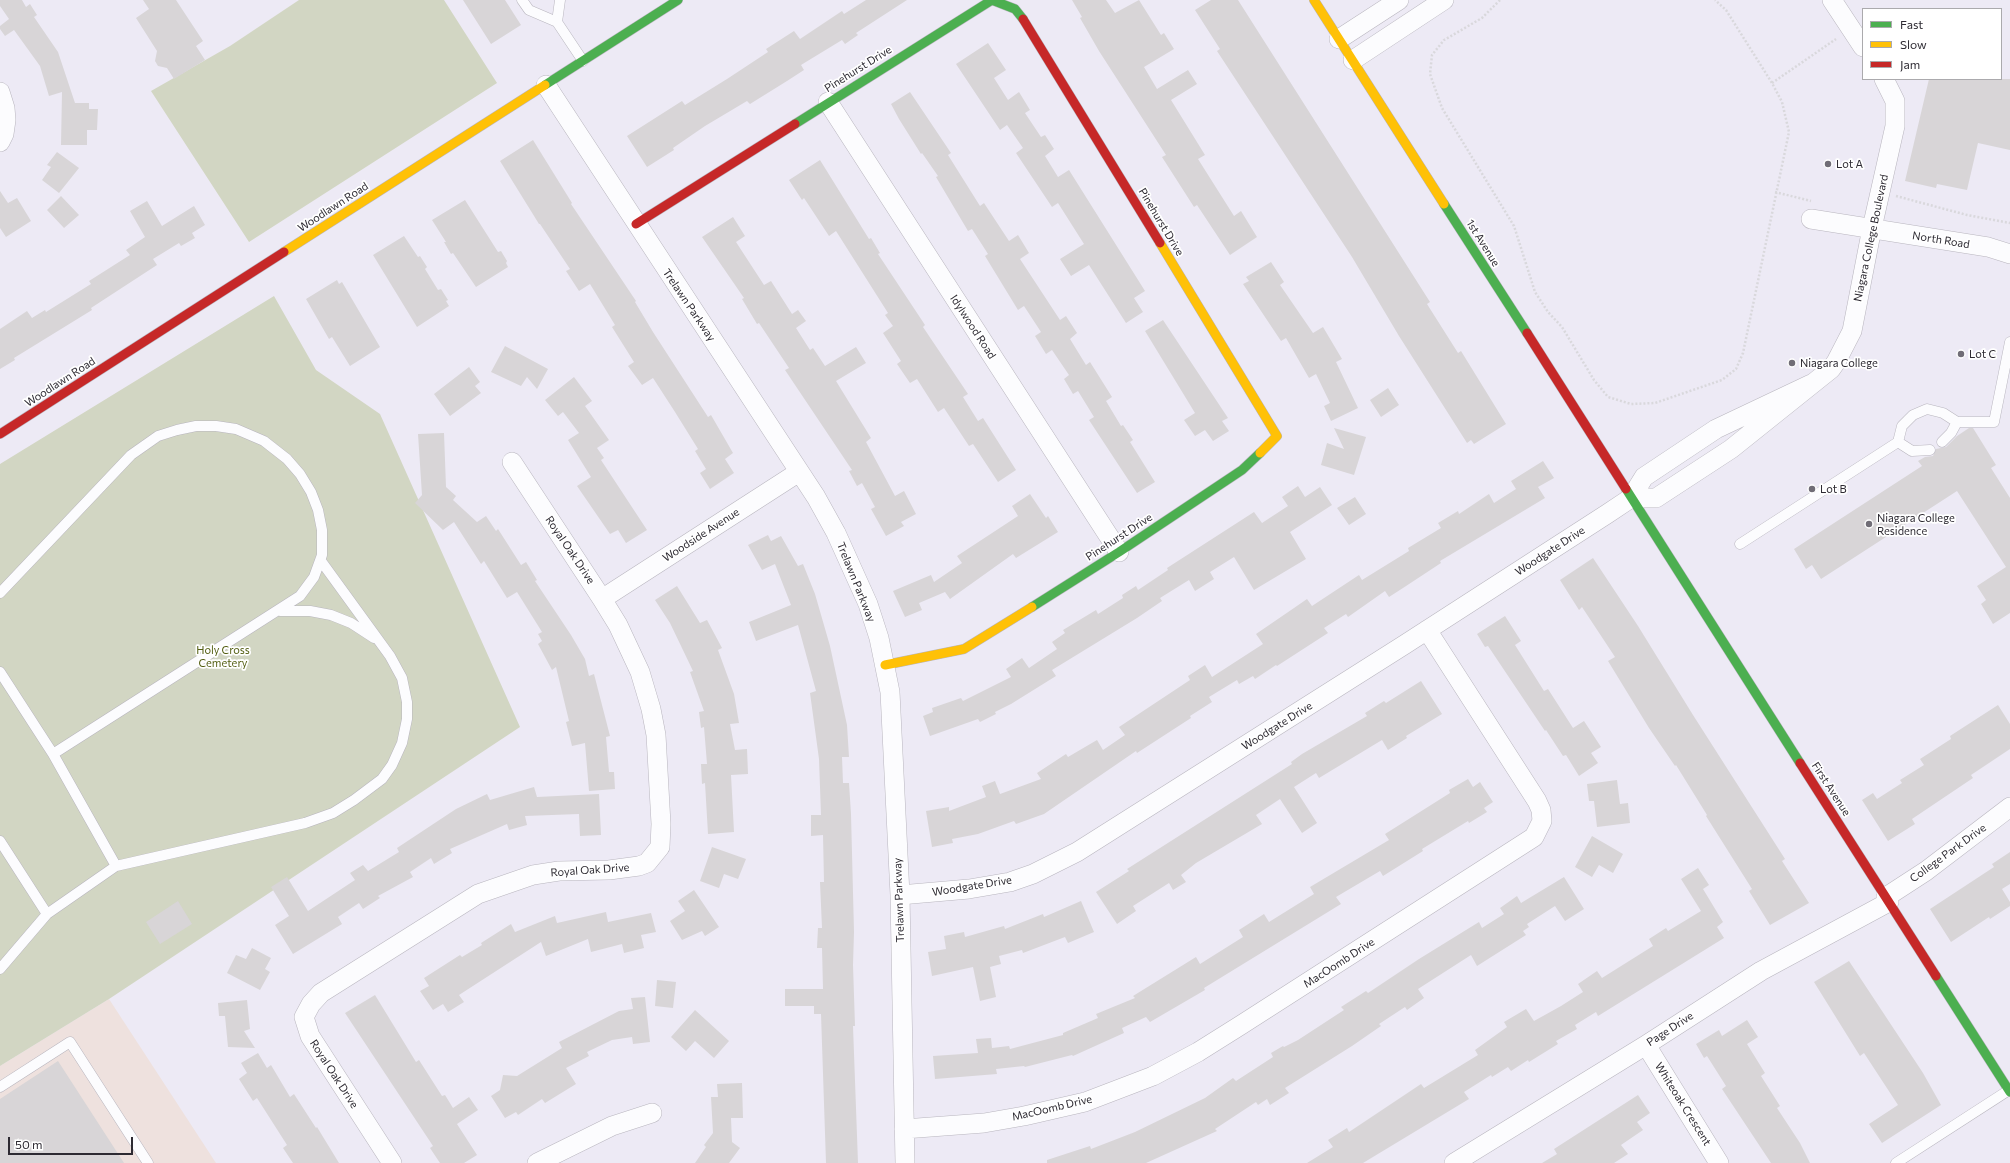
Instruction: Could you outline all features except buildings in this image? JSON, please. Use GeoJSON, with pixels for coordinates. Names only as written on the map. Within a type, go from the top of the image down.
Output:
{"type":"FeatureCollection","features":[{"type":"Feature","properties":{"kind":"street","name":"Woodlawn Road"},"geometry":{"type":"LineString","coordinates":[[0,434],[678,0]]}},
{"type":"Feature","properties":{"kind":"street","name":"Pinehurst Drive"},"geometry":{"type":"LineString","coordinates":[[636,224],[992,0],[1015,10],[1028,25],[1277,436],[1242,470],[1119,552],[964,649],[885,665]]}},
{"type":"Feature","properties":{"kind":"street","name":"1st Avenue"},"geometry":{"type":"LineString","coordinates":[[1314,0],[1631,498]]}},
{"type":"Feature","properties":{"kind":"street"},"geometry":{"type":"LineString","coordinates":[[1339,39],[1399,0]]}},
{"type":"Feature","properties":{"kind":"street"},"geometry":{"type":"LineString","coordinates":[[1353,60],[1444,0]]}},
{"type":"Feature","properties":{"kind":"street"},"geometry":{"type":"LineString","coordinates":[[1832,0],[1862,46]]}},
{"type":"Feature","properties":{"kind":"street","name":"Niagara College Boulevard"},"geometry":{"type":"LineString","coordinates":[[1631,498],[1656,498],[1731,449],[1834,366],[1852,331],[1872,228],[1896,126],[1895,101],[1884,80]]}},
{"type":"Feature","properties":{"kind":"street","name":"Trelawn Parkway"},"geometry":{"type":"LineString","coordinates":[[546,85],[799,472],[836,533],[868,604],[885,665],[890,692],[900,895],[905,1163]]}},
{"type":"Feature","properties":{"kind":"street"},"geometry":{"type":"LineString","coordinates":[[0,92],[5,108],[6,120],[0,142]]}},
{"type":"Feature","properties":{"kind":"street","name":"Idylwood Road"},"geometry":{"type":"LineString","coordinates":[[828,102],[1119,552]]}},
{"type":"Feature","properties":{"kind":"street","name":"North Road"},"geometry":{"type":"LineString","coordinates":[[1812,219],[1988,247],[2010,254]]}},
{"type":"Feature","properties":{"kind":"street","name":"Royal Oak Drive"},"geometry":{"type":"LineString","coordinates":[[392,1163],[310,1036],[304,1017],[311,1004],[321,993],[478,894],[533,875],[559,871],[609,870],[639,866],[647,863],[660,847],[656,735],[651,709],[640,672],[618,625],[512,462]]}},
{"type":"Feature","properties":{"kind":"street","name":"Woodside Avenue"},"geometry":{"type":"LineString","coordinates":[[602,599],[799,472]]}},
{"type":"Feature","properties":{"kind":"street","name":"Woodgate Drive"},"geometry":{"type":"LineString","coordinates":[[900,895],[969,889],[1010,882],[1056,864],[1098,840],[1631,498]]}},
{"type":"Feature","properties":{"kind":"street","name":"First Avenue"},"geometry":{"type":"LineString","coordinates":[[1631,498],[2009,1091]]}},
{"type":"Feature","properties":{"kind":"street","name":"MacOomb Drive"},"geometry":{"type":"LineString","coordinates":[[904,1129],[984,1123],[1062,1108],[1102,1096],[1153,1076],[1181,1062],[1235,1029],[1534,837],[1542,821],[1541,810],[1537,801],[1427,630]]}},
{"type":"Feature","properties":{"kind":"street","name":"College Park Drive"},"geometry":{"type":"LineString","coordinates":[[1887,899],[2010,807]]}},
{"type":"Feature","properties":{"kind":"street","name":"Page Drive"},"geometry":{"type":"LineString","coordinates":[[1454,1163],[1646,1045],[1761,971],[1887,899]]}},
{"type":"Feature","properties":{"kind":"street","name":"Whiteoak Crescent"},"geometry":{"type":"LineString","coordinates":[[1646,1045],[1719,1163]]}},
{"type":"Feature","properties":{"kind":"street"},"geometry":{"type":"LineString","coordinates":[[537,1163],[612,1126],[652,1113]]}},
{"type":"Feature","properties":{"kind":"lane"},"geometry":{"type":"LineString","coordinates":[[522,0],[529,10],[557,22],[583,61]]}},
{"type":"Feature","properties":{"kind":"lane"},"geometry":{"type":"LineString","coordinates":[[557,22],[560,0]]}},
{"type":"Feature","properties":{"kind":"lane"},"geometry":{"type":"LineString","coordinates":[[1740,544],[1898,442],[1902,426],[1913,415],[1927,409],[1943,413],[1957,422],[1994,422],[2010,342]]}},
{"type":"Feature","properties":{"kind":"lane"},"geometry":{"type":"LineString","coordinates":[[1942,442],[1951,433],[1957,422]]}},
{"type":"Feature","properties":{"kind":"lane"},"geometry":{"type":"LineString","coordinates":[[0,593],[131,455],[158,436],[196,426],[216,426],[246,433],[264,441],[288,459],[306,483],[318,510],[322,540],[321,561],[308,587],[295,600],[53,754]]}},
{"type":"Feature","properties":{"kind":"lane"},"geometry":{"type":"LineString","coordinates":[[1898,442],[1912,451],[1930,450]]}},
{"type":"Feature","properties":{"kind":"lane"},"geometry":{"type":"LineString","coordinates":[[0,969],[47,914],[116,866],[305,823],[333,813],[382,779],[396,758],[402,743],[407,723],[407,702],[404,686],[396,667],[385,649],[321,561]]}},
{"type":"Feature","properties":{"kind":"lane"},"geometry":{"type":"LineString","coordinates":[[278,611],[299,610],[331,615],[360,629],[385,649]]}},
{"type":"Feature","properties":{"kind":"lane"},"geometry":{"type":"LineString","coordinates":[[0,672],[53,754],[116,866]]}},
{"type":"Feature","properties":{"kind":"lane"},"geometry":{"type":"LineString","coordinates":[[0,841],[47,914]]}},
{"type":"Feature","properties":{"kind":"lane"},"geometry":{"type":"LineString","coordinates":[[0,1087],[70,1042],[148,1163]]}},
{"type":"Feature","properties":{"kind":"lane"},"geometry":{"type":"LineString","coordinates":[[1896,1163],[2009,1091]]}},
{"type":"Feature","properties":{"kind":"path"},"geometry":{"type":"LineString","coordinates":[[1500,0],[1482,18],[1444,40],[1432,55],[1430,74],[1442,108],[1514,226],[1535,292],[1548,312],[1562,327],[1594,380],[1608,397],[1631,404],[1655,403],[1722,380],[1736,369],[1743,353],[1789,132],[1782,102],[1772,83],[1726,10],[1714,0]]}},
{"type":"Feature","properties":{"kind":"path"},"geometry":{"type":"LineString","coordinates":[[1772,83],[1851,29]]}},
{"type":"Feature","properties":{"kind":"shaded area"},"geometry":{"type":"Polygon","coordinates":[[[109,999],[216,1163],[0,1163],[0,1066],[109,999]]]}},
{"type":"Feature","properties":{"kind":"green space"},"geometry":{"type":"Polygon","coordinates":[[[299,0],[444,0],[497,83],[249,242],[151,91],[230,46],[299,0]]]}},
{"type":"Feature","properties":{"kind":"green space","name":"Holy Cross Cemetery"},"geometry":{"type":"Polygon","coordinates":[[[274,296],[316,370],[380,414],[520,727],[109,999],[0,1066],[0,464],[274,296]]]}},
{"type":"Feature","properties":{"kind":"traffic: fast"},"geometry":{"type":"LineString","coordinates":[[545,85],[678,0]]}},
{"type":"Feature","properties":{"kind":"traffic: fast"},"geometry":{"type":"LineString","coordinates":[[795,124],[992,0],[1015,9],[1023,19]]}},
{"type":"Feature","properties":{"kind":"traffic: fast"},"geometry":{"type":"LineString","coordinates":[[1444,204],[1527,333]]}},
{"type":"Feature","properties":{"kind":"traffic: fast"},"geometry":{"type":"LineString","coordinates":[[1032,607],[1119,552],[1242,470],[1260,453]]}},
{"type":"Feature","properties":{"kind":"traffic: fast"},"geometry":{"type":"LineString","coordinates":[[1626,489],[1800,763]]}},
{"type":"Feature","properties":{"kind":"traffic: fast"},"geometry":{"type":"LineString","coordinates":[[1936,976],[2010,1092]]}},
{"type":"Feature","properties":{"kind":"traffic: slow"},"geometry":{"type":"LineString","coordinates":[[1314,0],[1444,204]]}},
{"type":"Feature","properties":{"kind":"traffic: slow"},"geometry":{"type":"LineString","coordinates":[[284,252],[545,85]]}},
{"type":"Feature","properties":{"kind":"traffic: slow"},"geometry":{"type":"LineString","coordinates":[[1160,243],[1277,436],[1260,453]]}},
{"type":"Feature","properties":{"kind":"traffic: slow"},"geometry":{"type":"LineString","coordinates":[[885,665],[964,649],[1032,607]]}},
{"type":"Feature","properties":{"kind":"traffic: jam"},"geometry":{"type":"LineString","coordinates":[[1023,19],[1160,243]]}},
{"type":"Feature","properties":{"kind":"traffic: jam"},"geometry":{"type":"LineString","coordinates":[[636,224],[795,124]]}},
{"type":"Feature","properties":{"kind":"traffic: jam"},"geometry":{"type":"LineString","coordinates":[[0,434],[284,252]]}},
{"type":"Feature","properties":{"kind":"traffic: jam"},"geometry":{"type":"LineString","coordinates":[[1527,333],[1626,489]]}},
{"type":"Feature","properties":{"kind":"traffic: jam"},"geometry":{"type":"LineString","coordinates":[[1800,763],[1936,976]]}},
{"type":"Feature","properties":{"kind":"place","name":"Lot A"},"geometry":{"type":"Point","coordinates":[1828,164]}},
{"type":"Feature","properties":{"kind":"place","name":"Lot C"},"geometry":{"type":"Point","coordinates":[1961,354]}},
{"type":"Feature","properties":{"kind":"place","name":"Niagara College"},"geometry":{"type":"Point","coordinates":[1792,363]}},
{"type":"Feature","properties":{"kind":"place","name":"Lot B"},"geometry":{"type":"Point","coordinates":[1812,489]}},
{"type":"Feature","properties":{"kind":"place","name":"Niagara College Residence"},"geometry":{"type":"Point","coordinates":[1869,524]}}]}
